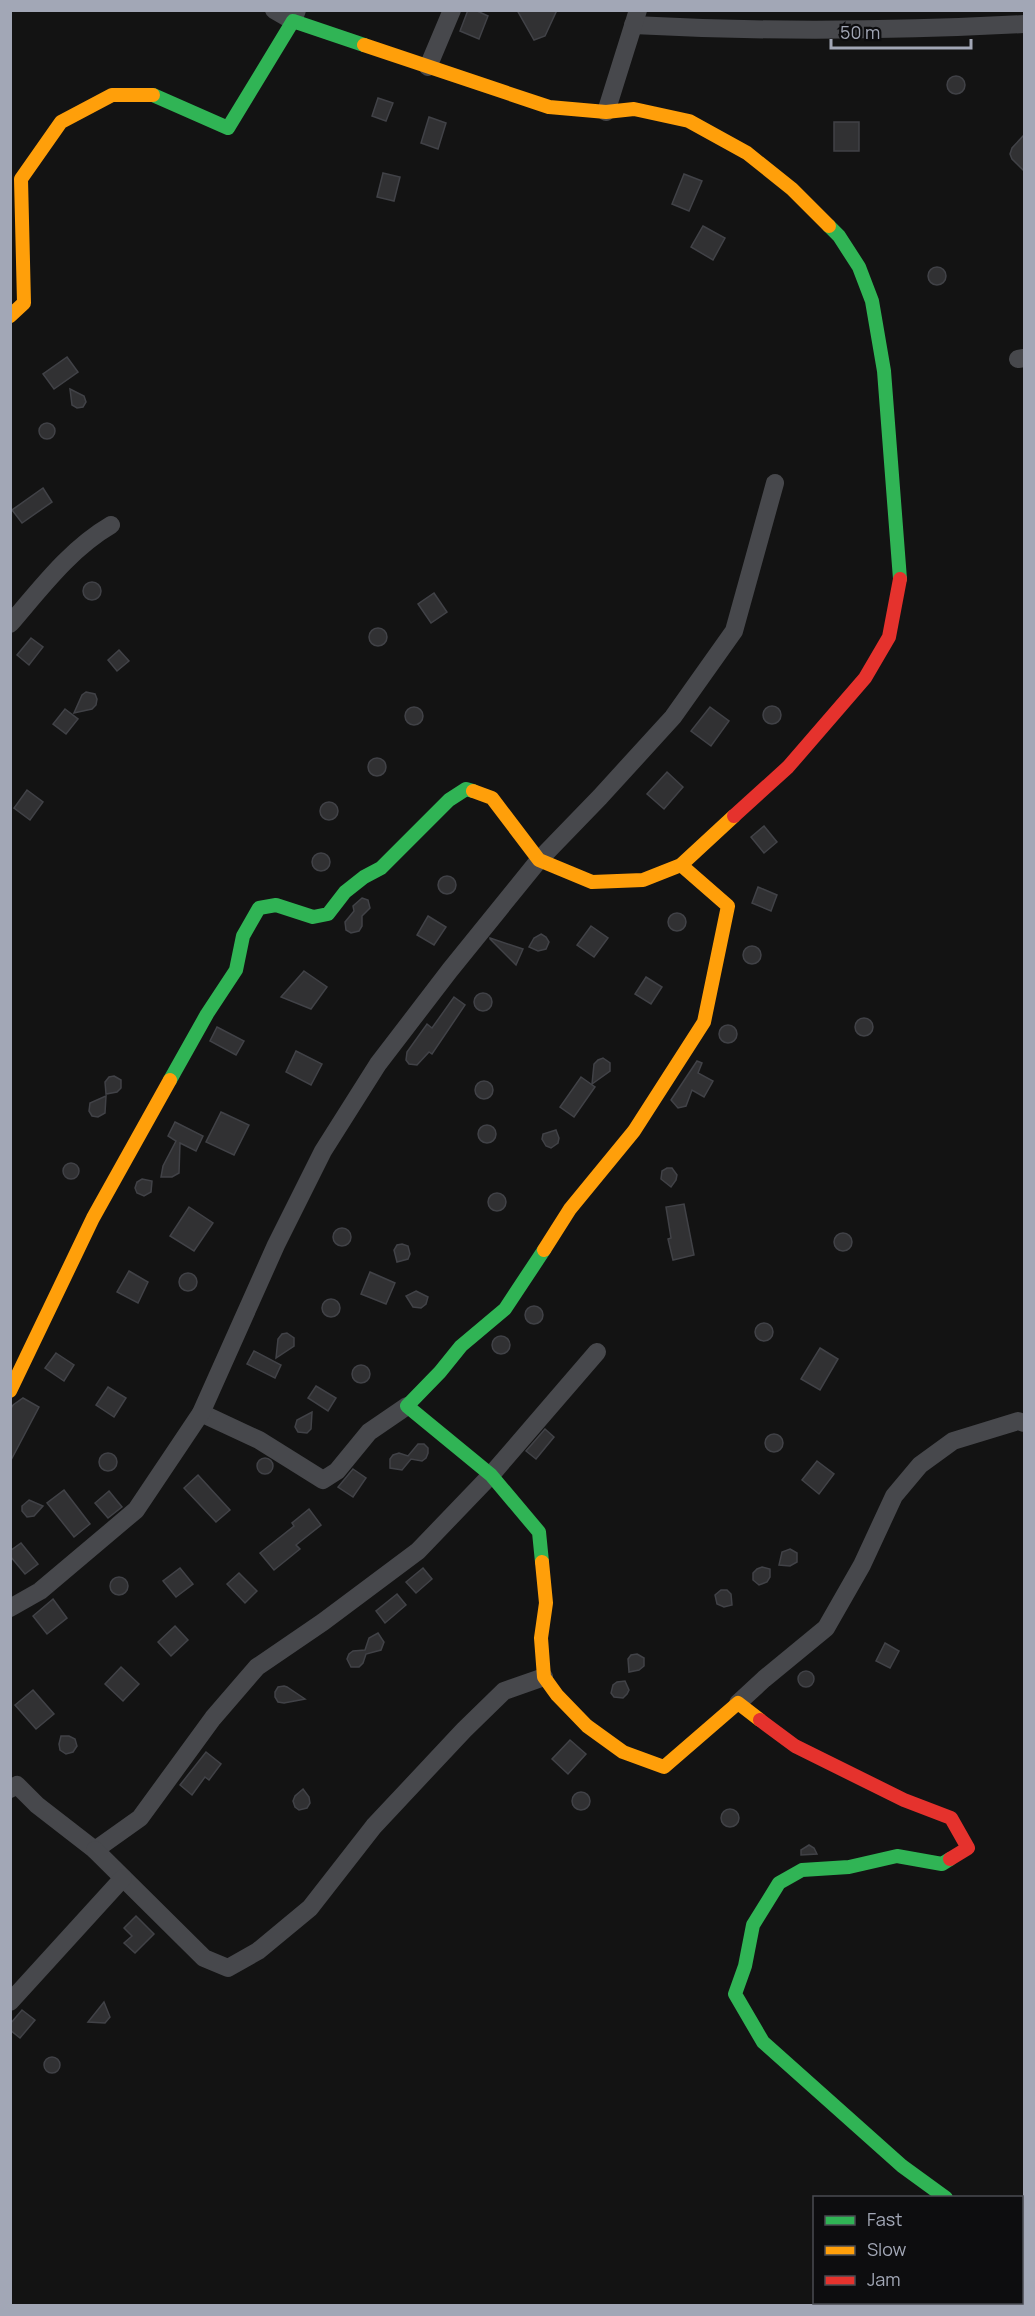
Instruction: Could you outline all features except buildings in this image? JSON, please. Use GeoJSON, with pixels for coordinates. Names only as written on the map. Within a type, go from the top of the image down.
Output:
{"type":"FeatureCollection","features":[{"type":"Feature","properties":{"kind":"street"},"geometry":{"type":"LineString","coordinates":[[10,1391],[60,1282],[93,1218],[207,1014],[236,970],[243,936],[259,908],[276,904],[313,917],[328,914],[345,892],[364,877],[381,868],[449,800],[466,789],[492,798],[539,860],[592,882],[643,880],[681,865],[788,767],[865,678],[889,637],[900,580],[885,371],[872,301],[859,267],[839,236],[792,189],[747,153],[689,121],[634,110],[606,112],[549,107],[428,67],[274,10]]}},
{"type":"Feature","properties":{"kind":"street"},"geometry":{"type":"LineString","coordinates":[[428,67],[452,10]]}},
{"type":"Feature","properties":{"kind":"street"},"geometry":{"type":"LineString","coordinates":[[10,316],[24,303],[21,179],[62,122],[112,95],[152,95],[228,128],[295,16]]}},
{"type":"Feature","properties":{"kind":"street"},"geometry":{"type":"LineString","coordinates":[[606,112],[636,18],[706,29],[823,31],[1024,24]]}},
{"type":"Feature","properties":{"kind":"street"},"geometry":{"type":"LineString","coordinates":[[10,1608],[40,1591],[136,1510],[201,1413],[276,1245],[323,1151],[378,1064],[539,860],[600,798],[673,717],[734,631],[775,483]]}},
{"type":"Feature","properties":{"kind":"street"},"geometry":{"type":"LineString","coordinates":[[10,624],[70,556],[95,534],[111,525]]}},
{"type":"Feature","properties":{"kind":"street"},"geometry":{"type":"LineString","coordinates":[[201,1413],[259,1440],[323,1480],[337,1471],[369,1432],[407,1406],[461,1346],[505,1309],[570,1209],[634,1131],[704,1022],[728,906],[681,865]]}},
{"type":"Feature","properties":{"kind":"street"},"geometry":{"type":"LineString","coordinates":[[95,1850],[140,1818],[213,1718],[257,1667],[323,1622],[418,1551],[491,1475],[597,1352]]}},
{"type":"Feature","properties":{"kind":"street"},"geometry":{"type":"LineString","coordinates":[[407,1406],[491,1475],[539,1532],[546,1603],[541,1638],[544,1677],[557,1695],[587,1726],[623,1752],[664,1767],[826,1628],[862,1565],[894,1496],[920,1465],[953,1441],[1018,1421],[1024,1423]]}},
{"type":"Feature","properties":{"kind":"street"},"geometry":{"type":"LineString","coordinates":[[10,1789],[17,1785],[38,1805],[95,1850],[204,1958],[228,1968],[258,1951],[310,1908],[374,1826],[504,1691],[544,1677]]}},
{"type":"Feature","properties":{"kind":"street"},"geometry":{"type":"LineString","coordinates":[[738,1703],[795,1746],[904,1800],[951,1818],[968,1848],[942,1864],[897,1856],[849,1867],[802,1870],[779,1883],[753,1925],[745,1966],[735,1994],[763,2042],[902,2166],[943,2196]]}},
{"type":"Feature","properties":{"kind":"street"},"geometry":{"type":"LineString","coordinates":[[10,2002],[123,1878]]}},
{"type":"Feature","properties":{"kind":"traffic: fast"},"geometry":{"type":"LineString","coordinates":[[153,95],[228,128],[293,21],[364,45]]}},
{"type":"Feature","properties":{"kind":"traffic: fast"},"geometry":{"type":"LineString","coordinates":[[829,226],[839,236],[859,267],[872,301],[884,371],[900,579]]}},
{"type":"Feature","properties":{"kind":"traffic: fast"},"geometry":{"type":"LineString","coordinates":[[170,1080],[207,1014],[236,970],[243,936],[259,908],[276,905],[313,917],[328,914],[345,892],[364,877],[381,868],[449,800],[466,789],[473,791]]}},
{"type":"Feature","properties":{"kind":"traffic: fast"},"geometry":{"type":"LineString","coordinates":[[542,1562],[539,1532],[491,1475],[407,1406],[461,1346],[505,1309],[544,1250]]}},
{"type":"Feature","properties":{"kind":"traffic: fast"},"geometry":{"type":"LineString","coordinates":[[943,2196],[902,2166],[763,2042],[735,1994],[745,1966],[753,1925],[779,1883],[802,1870],[849,1867],[897,1856],[942,1864],[950,1859]]}},
{"type":"Feature","properties":{"kind":"traffic: slow"},"geometry":{"type":"LineString","coordinates":[[364,45],[549,107],[606,112],[634,109],[689,121],[747,153],[792,189],[829,226]]}},
{"type":"Feature","properties":{"kind":"traffic: slow"},"geometry":{"type":"LineString","coordinates":[[10,316],[24,303],[21,179],[61,122],[112,95],[153,95]]}},
{"type":"Feature","properties":{"kind":"traffic: slow"},"geometry":{"type":"LineString","coordinates":[[473,791],[492,798],[539,860],[592,882],[643,880],[681,865],[734,816]]}},
{"type":"Feature","properties":{"kind":"traffic: slow"},"geometry":{"type":"LineString","coordinates":[[544,1250],[570,1209],[634,1131],[704,1022],[728,906],[681,865]]}},
{"type":"Feature","properties":{"kind":"traffic: slow"},"geometry":{"type":"LineString","coordinates":[[10,1391],[93,1218],[170,1080]]}},
{"type":"Feature","properties":{"kind":"traffic: slow"},"geometry":{"type":"LineString","coordinates":[[542,1562],[546,1603],[541,1638],[544,1677],[557,1695],[587,1726],[623,1752],[664,1767],[738,1703],[760,1720]]}},
{"type":"Feature","properties":{"kind":"traffic: jam"},"geometry":{"type":"LineString","coordinates":[[734,816],[788,767],[865,678],[889,637],[900,579]]}},
{"type":"Feature","properties":{"kind":"traffic: jam"},"geometry":{"type":"LineString","coordinates":[[760,1720],[795,1746],[904,1800],[951,1818],[968,1848],[950,1859]]}}]}
